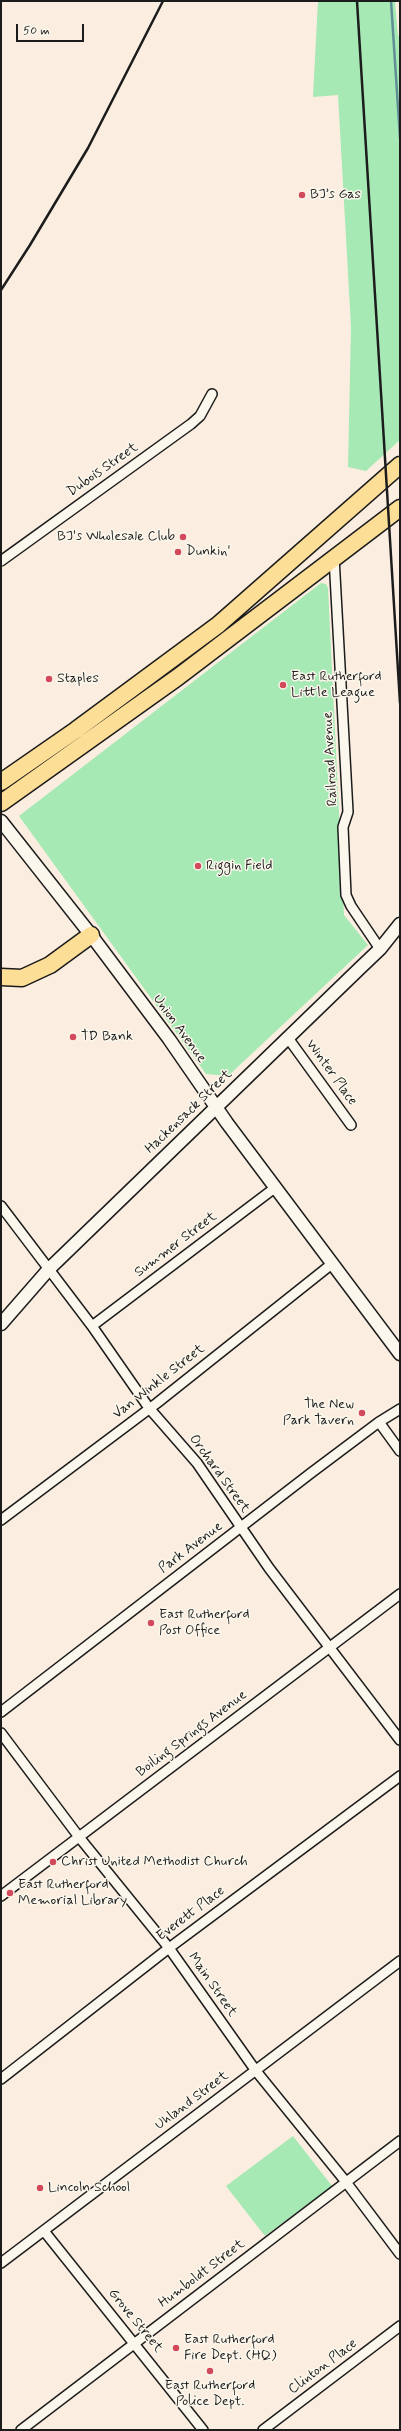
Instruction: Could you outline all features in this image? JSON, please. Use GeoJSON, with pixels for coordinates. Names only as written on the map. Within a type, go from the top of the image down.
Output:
{"type":"FeatureCollection","features":[{"type":"Feature","properties":{"kind":"highway"},"geometry":{"type":"LineString","coordinates":[[1,782],[94,717],[218,625],[400,465]]}},
{"type":"Feature","properties":{"kind":"highway"},"geometry":{"type":"LineString","coordinates":[[1,802],[178,677],[400,508]]}},
{"type":"Feature","properties":{"kind":"highway"},"geometry":{"type":"LineString","coordinates":[[1,977],[22,978],[50,965],[91,935]]}},
{"type":"Feature","properties":{"kind":"street","name":"Dubois Street"},"geometry":{"type":"LineString","coordinates":[[1,560],[191,424],[200,416],[212,394]]}},
{"type":"Feature","properties":{"kind":"street","name":"Railroad Avenue"},"geometry":{"type":"LineString","coordinates":[[334,557],[348,812],[343,827],[346,895],[351,906],[380,949]]}},
{"type":"Feature","properties":{"kind":"street","name":"Union Avenue"},"geometry":{"type":"LineString","coordinates":[[1,821],[91,935],[169,1040],[215,1106],[400,1354]]}},
{"type":"Feature","properties":{"kind":"street","name":"Hackensack Street"},"geometry":{"type":"LineString","coordinates":[[1,1324],[49,1269],[215,1106],[380,949],[400,924]]}},
{"type":"Feature","properties":{"kind":"street","name":"Winter Place"},"geometry":{"type":"LineString","coordinates":[[288,1038],[351,1125]]}},
{"type":"Feature","properties":{"kind":"street","name":"Summer Street"},"geometry":{"type":"LineString","coordinates":[[92,1326],[276,1187]]}},
{"type":"Feature","properties":{"kind":"street","name":"Orchard Street"},"geometry":{"type":"LineString","coordinates":[[1,1206],[92,1326],[149,1408],[197,1463],[241,1528],[400,1740]]}},
{"type":"Feature","properties":{"kind":"street","name":"Van Winkle Street"},"geometry":{"type":"LineString","coordinates":[[1,1520],[149,1408],[333,1263]]}},
{"type":"Feature","properties":{"kind":"street","name":"Park Avenue"},"geometry":{"type":"LineString","coordinates":[[1,1712],[379,1422],[400,1409]]}},
{"type":"Feature","properties":{"kind":"street"},"geometry":{"type":"LineString","coordinates":[[379,1422],[400,1451]]}},
{"type":"Feature","properties":{"kind":"street","name":"Boiling Springs Avenue"},"geometry":{"type":"LineString","coordinates":[[1,1896],[400,1594]]}},
{"type":"Feature","properties":{"kind":"street","name":"Main Street"},"geometry":{"type":"LineString","coordinates":[[1,1733],[79,1837],[168,1948],[256,2071],[346,2182],[400,2254]]}},
{"type":"Feature","properties":{"kind":"street","name":"Everett Place"},"geometry":{"type":"LineString","coordinates":[[1,2079],[168,1948],[400,1776]]}},
{"type":"Feature","properties":{"kind":"street","name":"Uhland Street"},"geometry":{"type":"LineString","coordinates":[[1,2263],[400,1961]]}},
{"type":"Feature","properties":{"kind":"street","name":"Humboldt Street"},"geometry":{"type":"LineString","coordinates":[[21,2430],[400,2141]]}},
{"type":"Feature","properties":{"kind":"street","name":"Grove Street"},"geometry":{"type":"LineString","coordinates":[[44,2231],[203,2430]]}},
{"type":"Feature","properties":{"kind":"street","name":"Clinton Place"},"geometry":{"type":"LineString","coordinates":[[263,2430],[400,2326]]}},
{"type":"Feature","properties":{"kind":"green space"},"geometry":{"type":"Polygon","coordinates":[[[318,1],[395,1],[398,36],[400,35],[400,440],[366,471],[348,467],[351,327],[338,95],[313,97],[318,1]]]}},
{"type":"Feature","properties":{"kind":"green space","name":"Riggin Field"},"geometry":{"type":"Polygon","coordinates":[[[321,583],[326,584],[328,588],[344,915],[368,945],[228,1076],[206,1074],[19,816],[321,583]]]}},
{"type":"Feature","properties":{"kind":"green space"},"geometry":{"type":"Polygon","coordinates":[[[293,2136],[332,2186],[265,2236],[226,2186],[293,2136]]]}},
{"type":"Feature","properties":{"kind":"waterway"},"geometry":{"type":"LineString","coordinates":[[391,1],[400,138]]}},
{"type":"Feature","properties":{"kind":"railway"},"geometry":{"type":"LineString","coordinates":[[1,290],[30,245],[88,148],[163,1]]}},
{"type":"Feature","properties":{"kind":"railway"},"geometry":{"type":"LineString","coordinates":[[357,1],[400,703]]}},
{"type":"Feature","properties":{"kind":"place","name":"BJ’s Gas"},"geometry":{"type":"Point","coordinates":[302,195]}},
{"type":"Feature","properties":{"kind":"place","name":"BJ's Wholesale Club"},"geometry":{"type":"Point","coordinates":[183,537]}},
{"type":"Feature","properties":{"kind":"place","name":"Dunkin'"},"geometry":{"type":"Point","coordinates":[178,552]}},
{"type":"Feature","properties":{"kind":"place","name":"Staples"},"geometry":{"type":"Point","coordinates":[49,679]}},
{"type":"Feature","properties":{"kind":"place","name":"East Rutherford Little League"},"geometry":{"type":"Point","coordinates":[283,685]}},
{"type":"Feature","properties":{"kind":"place","name":"Riggin Field"},"geometry":{"type":"Point","coordinates":[198,866]}},
{"type":"Feature","properties":{"kind":"place","name":"TD Bank"},"geometry":{"type":"Point","coordinates":[73,1037]}},
{"type":"Feature","properties":{"kind":"place","name":"The New Park Tavern"},"geometry":{"type":"Point","coordinates":[362,1413]}},
{"type":"Feature","properties":{"kind":"place","name":"East Rutherford Post Office"},"geometry":{"type":"Point","coordinates":[151,1623]}},
{"type":"Feature","properties":{"kind":"place","name":"Christ United Methodist Church"},"geometry":{"type":"Point","coordinates":[53,1862]}},
{"type":"Feature","properties":{"kind":"place","name":"East Rutherford Memorial Library"},"geometry":{"type":"Point","coordinates":[10,1893]}},
{"type":"Feature","properties":{"kind":"place","name":"Lincoln School"},"geometry":{"type":"Point","coordinates":[40,2188]}},
{"type":"Feature","properties":{"kind":"place","name":"East Rutherford Fire Dept. (HQ)"},"geometry":{"type":"Point","coordinates":[176,2348]}},
{"type":"Feature","properties":{"kind":"place","name":"East Rutherford Police Dept."},"geometry":{"type":"Point","coordinates":[210,2371]}}]}
